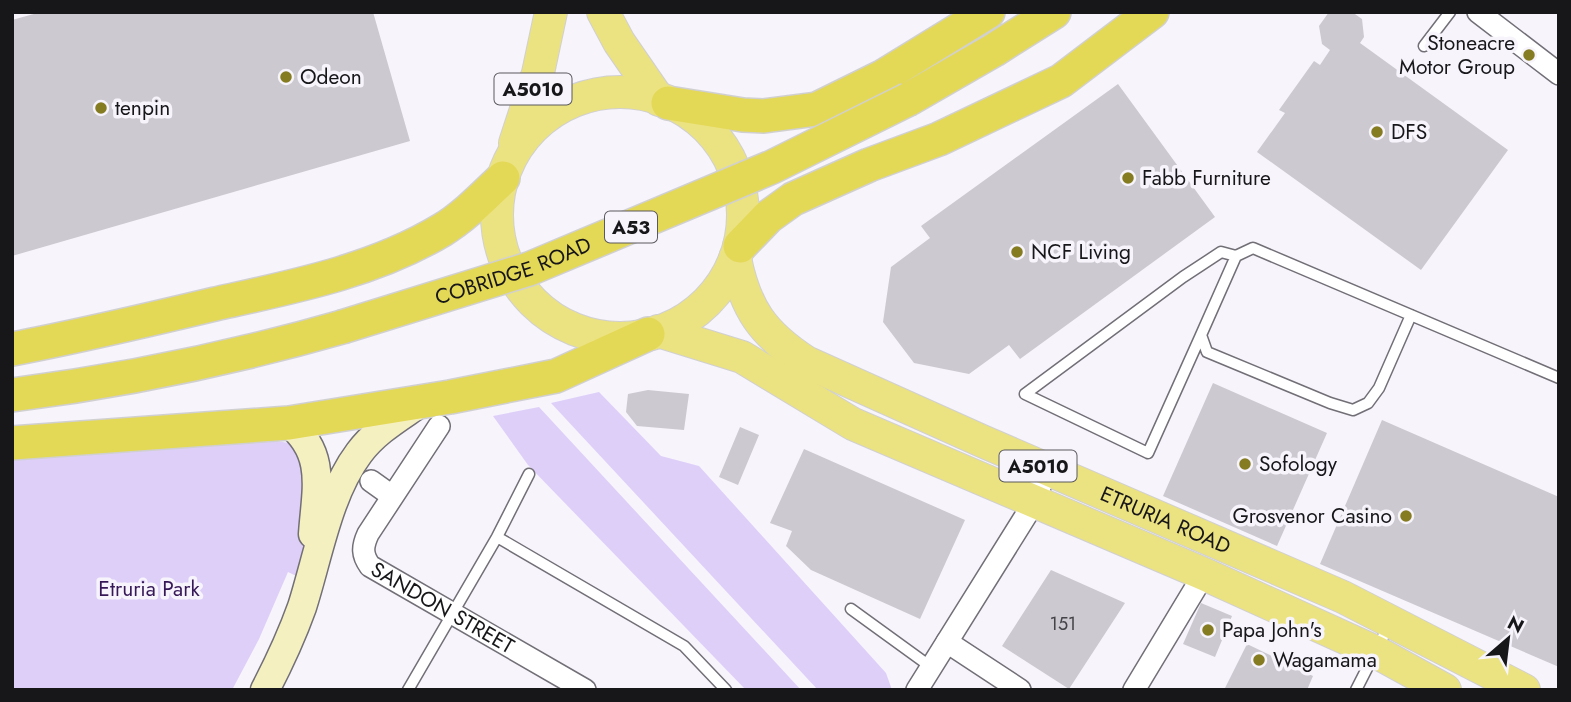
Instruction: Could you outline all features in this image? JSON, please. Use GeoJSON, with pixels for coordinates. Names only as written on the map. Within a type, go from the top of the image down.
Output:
{"type":"FeatureCollection","features":[{"type":"Feature","properties":{"kind":"highway","name":"COBRIDGE ROAD"},"geometry":{"type":"LineString","coordinates":[[12,395],[144,374],[276,346],[529,269],[772,167],[909,99],[1054,12]]}},
{"type":"Feature","properties":{"kind":"highway"},"geometry":{"type":"LineString","coordinates":[[738,252],[768,217],[793,199],[869,165],[939,139],[1061,81],[1152,12]]}},
{"type":"Feature","properties":{"kind":"highway"},"geometry":{"type":"LineString","coordinates":[[663,102],[764,116],[817,109],[882,77],[984,13]]}},
{"type":"Feature","properties":{"kind":"highway"},"geometry":{"type":"LineString","coordinates":[[12,349],[81,336],[322,280],[390,255],[436,233],[472,207],[505,171]]}},
{"type":"Feature","properties":{"kind":"highway"},"geometry":{"type":"LineString","coordinates":[[12,443],[430,414],[556,376],[653,333]]}},
{"type":"Feature","properties":{"kind":"main road","name":"A5010"},"geometry":{"type":"LineString","coordinates":[[505,171],[538,73],[551,12]]}},
{"type":"Feature","properties":{"kind":"main road"},"geometry":{"type":"LineString","coordinates":[[603,12],[626,53],[663,102]]}},
{"type":"Feature","properties":{"kind":"main road"},"geometry":{"type":"LineString","coordinates":[[617,93],[637,94],[663,102],[691,117],[705,129],[726,153],[734,168],[744,203],[744,226],[738,252],[722,282],[705,303],[678,323],[653,333],[623,338],[587,333],[562,324],[530,300],[511,273],[499,241],[496,215],[505,171],[521,141],[536,125],[570,103],[591,96],[617,93]]}},
{"type":"Feature","properties":{"kind":"main road","name":"ETRURIA ROAD"},"geometry":{"type":"LineString","coordinates":[[738,252],[741,287],[751,311],[784,348],[829,372],[1046,469],[1343,597],[1524,690]]}},
{"type":"Feature","properties":{"kind":"main road","name":"ETRURIA ROAD"},"geometry":{"type":"LineString","coordinates":[[653,333],[742,357],[853,424],[1204,574],[1376,652],[1445,690]]}},
{"type":"Feature","properties":{"kind":"main road"},"geometry":{"type":"LineString","coordinates":[[265,690],[282,656],[345,475],[371,440],[430,414]]}},
{"type":"Feature","properties":{"kind":"main road"},"geometry":{"type":"LineString","coordinates":[[289,423],[309,443],[316,466],[309,582]]}},
{"type":"Feature","properties":{"kind":"street"},"geometry":{"type":"LineString","coordinates":[[1478,12],[1559,74]]}},
{"type":"Feature","properties":{"kind":"street","name":"SANDON STREET"},"geometry":{"type":"LineString","coordinates":[[430,414],[392,496],[364,542],[364,559],[370,566],[585,690]]}},
{"type":"Feature","properties":{"kind":"street"},"geometry":{"type":"LineString","coordinates":[[917,690],[1035,502],[1046,469]]}},
{"type":"Feature","properties":{"kind":"street"},"geometry":{"type":"LineString","coordinates":[[371,481],[392,496]]}},
{"type":"Feature","properties":{"kind":"street"},"geometry":{"type":"LineString","coordinates":[[1134,690],[1204,574]]}},
{"type":"Feature","properties":{"kind":"street"},"geometry":{"type":"LineString","coordinates":[[947,642],[1020,690]]}},
{"type":"Feature","properties":{"kind":"lane"},"geometry":{"type":"LineString","coordinates":[[1424,46],[1450,12]]}},
{"type":"Feature","properties":{"kind":"lane"},"geometry":{"type":"LineString","coordinates":[[1236,256],[1221,252],[1025,394],[1147,453],[1236,256],[1253,247],[1559,378]]}},
{"type":"Feature","properties":{"kind":"lane"},"geometry":{"type":"LineString","coordinates":[[1201,335],[1208,352],[1353,410],[1368,403],[1379,388],[1411,315]]}},
{"type":"Feature","properties":{"kind":"lane"},"geometry":{"type":"LineString","coordinates":[[408,690],[497,537],[529,474]]}},
{"type":"Feature","properties":{"kind":"lane"},"geometry":{"type":"LineString","coordinates":[[497,537],[684,646],[726,690]]}},
{"type":"Feature","properties":{"kind":"lane"},"geometry":{"type":"LineString","coordinates":[[851,609],[931,667]]}},
{"type":"Feature","properties":{"kind":"lane"},"geometry":{"type":"LineString","coordinates":[[1356,690],[1392,621]]}},
{"type":"Feature","properties":{"kind":"green space"},"geometry":{"type":"Polygon","coordinates":[[[599,392],[661,456],[699,466],[886,673],[892,690],[818,690],[551,403],[599,392]]]}},
{"type":"Feature","properties":{"kind":"green space"},"geometry":{"type":"Polygon","coordinates":[[[539,407],[801,690],[746,690],[528,465],[493,416],[539,407]]]}},
{"type":"Feature","properties":{"kind":"green space","name":"Etruria Park"},"geometry":{"type":"Polygon","coordinates":[[[270,440],[289,443],[301,453],[309,582],[288,572],[259,639],[232,690],[12,690],[12,453],[270,440]]]}},
{"type":"Feature","properties":{"kind":"building"},"geometry":{"type":"Polygon","coordinates":[[[41,12],[373,12],[410,141],[12,256],[12,20],[41,12]]]}},
{"type":"Feature","properties":{"kind":"building","name":"DFS"},"geometry":{"type":"Polygon","coordinates":[[[1329,12],[1352,12],[1362,19],[1364,37],[1360,43],[1508,150],[1421,270],[1257,152],[1285,113],[1279,110],[1314,61],[1320,65],[1330,50],[1322,44],[1319,26],[1329,12]]]}},
{"type":"Feature","properties":{"kind":"building","name":"NCF Living"},"geometry":{"type":"Polygon","coordinates":[[[1118,84],[1215,217],[1020,359],[1009,345],[969,374],[914,363],[883,322],[891,267],[930,238],[921,226],[1118,84]]]}},
{"type":"Feature","properties":{"kind":"building","name":"Sofology"},"geometry":{"type":"Polygon","coordinates":[[[1213,383],[1327,433],[1277,546],[1163,496],[1213,383]]]}},
{"type":"Feature","properties":{"kind":"building"},"geometry":{"type":"Polygon","coordinates":[[[648,390],[689,394],[684,430],[637,426],[626,412],[628,394],[648,390]]]}},
{"type":"Feature","properties":{"kind":"building"},"geometry":{"type":"Polygon","coordinates":[[[1382,420],[1559,497],[1559,667],[1320,564],[1382,420]]]}},
{"type":"Feature","properties":{"kind":"building"},"geometry":{"type":"Polygon","coordinates":[[[740,427],[759,435],[738,485],[719,477],[740,427]]]}},
{"type":"Feature","properties":{"kind":"building"},"geometry":{"type":"Polygon","coordinates":[[[804,449],[965,520],[920,619],[811,570],[786,546],[792,531],[770,523],[804,449]]]}},
{"type":"Feature","properties":{"kind":"building"},"geometry":{"type":"Polygon","coordinates":[[[1051,570],[1125,603],[1069,689],[1002,646],[1051,570]]]}},
{"type":"Feature","properties":{"kind":"building","name":"Papa John's"},"geometry":{"type":"Polygon","coordinates":[[[1201,603],[1232,616],[1215,657],[1183,644],[1201,603]]]}},
{"type":"Feature","properties":{"kind":"building","name":"Wagamama"},"geometry":{"type":"Polygon","coordinates":[[[1247,644],[1313,676],[1307,690],[1224,690],[1247,644]]]}},
{"type":"Feature","properties":{"kind":"place","name":"Stoneacre Motor Group"},"geometry":{"type":"Point","coordinates":[1529,55]}},
{"type":"Feature","properties":{"kind":"place","name":"Odeon"},"geometry":{"type":"Point","coordinates":[286,77]}},
{"type":"Feature","properties":{"kind":"place","name":"tenpin"},"geometry":{"type":"Point","coordinates":[101,108]}},
{"type":"Feature","properties":{"kind":"place","name":"DFS"},"geometry":{"type":"Point","coordinates":[1377,132]}},
{"type":"Feature","properties":{"kind":"place","name":"Fabb Furniture"},"geometry":{"type":"Point","coordinates":[1128,178]}},
{"type":"Feature","properties":{"kind":"place","name":"NCF Living"},"geometry":{"type":"Point","coordinates":[1017,252]}},
{"type":"Feature","properties":{"kind":"place","name":"Sofology"},"geometry":{"type":"Point","coordinates":[1245,464]}},
{"type":"Feature","properties":{"kind":"place","name":"Grosvenor Casino"},"geometry":{"type":"Point","coordinates":[1406,516]}},
{"type":"Feature","properties":{"kind":"place","name":"Papa John's"},"geometry":{"type":"Point","coordinates":[1208,630]}},
{"type":"Feature","properties":{"kind":"place","name":"Wagamama"},"geometry":{"type":"Point","coordinates":[1259,660]}}]}
